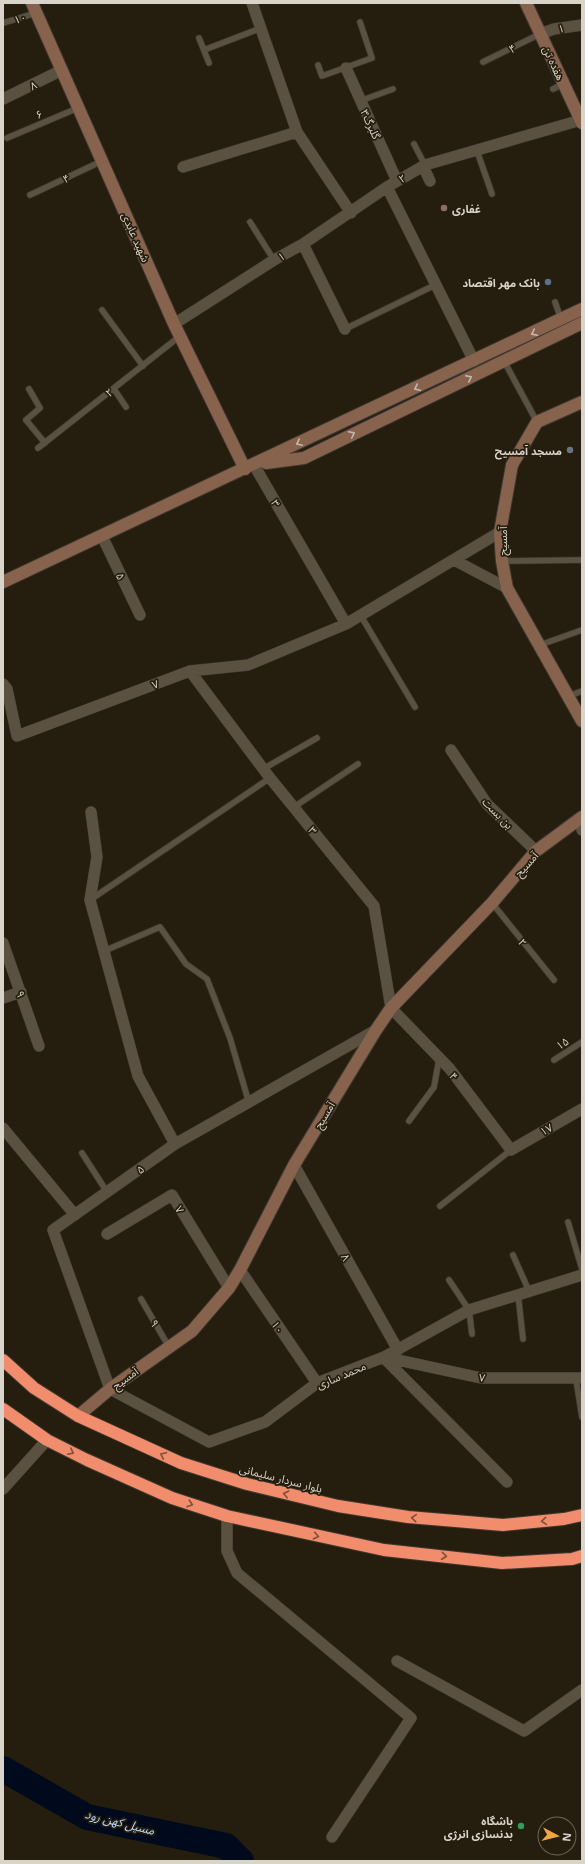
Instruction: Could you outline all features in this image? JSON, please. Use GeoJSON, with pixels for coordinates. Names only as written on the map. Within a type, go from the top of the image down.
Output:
{"type":"FeatureCollection","features":[{"type":"Feature","properties":{"kind":"highway","name":"بلوار سردار سلیمانی"},"geometry":{"type":"LineString","coordinates":[[3,1360],[34,1388],[78,1416],[181,1463],[248,1484],[338,1506],[408,1517],[503,1525],[564,1519],[582,1515]]}},
{"type":"Feature","properties":{"kind":"highway"},"geometry":{"type":"LineString","coordinates":[[3,1409],[47,1440],[87,1460],[172,1498],[227,1516],[384,1550],[502,1563],[572,1559],[582,1556]]}},
{"type":"Feature","properties":{"kind":"main road","name":"هفده تن"},"geometry":{"type":"LineString","coordinates":[[526,3],[540,34],[558,86],[576,104],[581,121]]}},
{"type":"Feature","properties":{"kind":"main road","name":"شهید عابدی"},"geometry":{"type":"LineString","coordinates":[[34,8],[174,324],[255,464]]}},
{"type":"Feature","properties":{"kind":"main road"},"geometry":{"type":"LineString","coordinates":[[3,582],[582,309]]}},
{"type":"Feature","properties":{"kind":"main road"},"geometry":{"type":"LineString","coordinates":[[255,464],[304,458],[582,323]]}},
{"type":"Feature","properties":{"kind":"main road"},"geometry":{"type":"LineString","coordinates":[[537,422],[582,402]]}},
{"type":"Feature","properties":{"kind":"main road","name":"آمسیح"},"geometry":{"type":"LineString","coordinates":[[537,422],[512,465],[500,532],[502,561],[507,588],[582,721]]}},
{"type":"Feature","properties":{"kind":"main road","name":"آمسیح"},"geometry":{"type":"LineString","coordinates":[[78,1416],[110,1389],[192,1331],[228,1288],[240,1270],[294,1165],[391,1008],[492,903],[536,851],[581,822]]}},
{"type":"Feature","properties":{"kind":"street"},"geometry":{"type":"LineString","coordinates":[[252,3],[297,132],[351,213]]}},
{"type":"Feature","properties":{"kind":"street","name":"۱"},"geometry":{"type":"LineString","coordinates":[[540,34],[554,29],[582,25]]}},
{"type":"Feature","properties":{"kind":"street","name":"گلبرگ۳"},"geometry":{"type":"LineString","coordinates":[[346,68],[398,181]]}},
{"type":"Feature","properties":{"kind":"street","name":"۸"},"geometry":{"type":"LineString","coordinates":[[3,99],[62,70]]}},
{"type":"Feature","properties":{"kind":"street","name":"۲"},"geometry":{"type":"LineString","coordinates":[[474,361],[387,187],[424,166],[581,121]]}},
{"type":"Feature","properties":{"kind":"street"},"geometry":{"type":"LineString","coordinates":[[182,166],[297,132]]}},
{"type":"Feature","properties":{"kind":"street"},"geometry":{"type":"LineString","coordinates":[[424,166],[430,181]]}},
{"type":"Feature","properties":{"kind":"street","name":"۱"},"geometry":{"type":"LineString","coordinates":[[174,324],[274,260],[303,244],[351,213],[387,187]]}},
{"type":"Feature","properties":{"kind":"street"},"geometry":{"type":"LineString","coordinates":[[303,244],[345,329]]}},
{"type":"Feature","properties":{"kind":"street","name":"۳"},"geometry":{"type":"LineString","coordinates":[[255,464],[346,624]]}},
{"type":"Feature","properties":{"kind":"street","name":"۷"},"geometry":{"type":"LineString","coordinates":[[3,684],[7,689],[17,736],[190,671],[248,665],[346,624],[500,532]]}},
{"type":"Feature","properties":{"kind":"street","name":"۵"},"geometry":{"type":"LineString","coordinates":[[102,536],[140,615]]}},
{"type":"Feature","properties":{"kind":"street"},"geometry":{"type":"LineString","coordinates":[[454,560],[507,588]]}},
{"type":"Feature","properties":{"kind":"street","name":"۳"},"geometry":{"type":"LineString","coordinates":[[190,671],[266,773],[374,906],[391,1008]]}},
{"type":"Feature","properties":{"kind":"street","name":"بن بست"},"geometry":{"type":"LineString","coordinates":[[451,750],[486,804],[536,851]]}},
{"type":"Feature","properties":{"kind":"street"},"geometry":{"type":"LineString","coordinates":[[91,812],[97,857],[90,900],[138,1076],[175,1144]]}},
{"type":"Feature","properties":{"kind":"street","name":"۹"},"geometry":{"type":"LineString","coordinates":[[3,943],[39,1046]]}},
{"type":"Feature","properties":{"kind":"street"},"geometry":{"type":"LineString","coordinates":[[3,998],[21,992]]}},
{"type":"Feature","properties":{"kind":"street","name":"۴"},"geometry":{"type":"LineString","coordinates":[[391,1008],[450,1069],[511,1150]]}},
{"type":"Feature","properties":{"kind":"street","name":"۵"},"geometry":{"type":"LineString","coordinates":[[110,1389],[53,1230],[175,1144],[376,1030]]}},
{"type":"Feature","properties":{"kind":"street","name":"۱۷"},"geometry":{"type":"LineString","coordinates":[[511,1150],[582,1109]]}},
{"type":"Feature","properties":{"kind":"street"},"geometry":{"type":"LineString","coordinates":[[3,1128],[75,1215]]}},
{"type":"Feature","properties":{"kind":"street","name":"۸"},"geometry":{"type":"LineString","coordinates":[[294,1165],[398,1350]]}},
{"type":"Feature","properties":{"kind":"street","name":"۷"},"geometry":{"type":"LineString","coordinates":[[107,1234],[172,1195],[228,1288]]}},
{"type":"Feature","properties":{"kind":"street","name":"۱۰"},"geometry":{"type":"LineString","coordinates":[[240,1270],[317,1383]]}},
{"type":"Feature","properties":{"kind":"street","name":"محمد ساری"},"geometry":{"type":"LineString","coordinates":[[110,1389],[209,1442],[266,1422],[317,1383],[384,1357],[470,1310],[582,1275]]}},
{"type":"Feature","properties":{"kind":"street"},"geometry":{"type":"LineString","coordinates":[[384,1357],[507,1482]]}},
{"type":"Feature","properties":{"kind":"street","name":"۷"},"geometry":{"type":"LineString","coordinates":[[384,1357],[481,1378],[579,1378]]}},
{"type":"Feature","properties":{"kind":"street"},"geometry":{"type":"LineString","coordinates":[[3,1489],[47,1440]]}},
{"type":"Feature","properties":{"kind":"street"},"geometry":{"type":"LineString","coordinates":[[227,1516],[227,1551],[237,1574],[411,1718],[332,1837]]}},
{"type":"Feature","properties":{"kind":"street"},"geometry":{"type":"LineString","coordinates":[[397,1661],[524,1731],[582,1690]]}},
{"type":"Feature","properties":{"kind":"lane","name":"۱۰"},"geometry":{"type":"LineString","coordinates":[[3,23],[34,8]]}},
{"type":"Feature","properties":{"kind":"lane"},"geometry":{"type":"LineString","coordinates":[[318,65],[322,76],[372,58],[360,22]]}},
{"type":"Feature","properties":{"kind":"lane"},"geometry":{"type":"LineString","coordinates":[[204,50],[261,28]]}},
{"type":"Feature","properties":{"kind":"lane","name":"۴"},"geometry":{"type":"LineString","coordinates":[[483,62],[540,34]]}},
{"type":"Feature","properties":{"kind":"lane"},"geometry":{"type":"LineString","coordinates":[[199,38],[209,63]]}},
{"type":"Feature","properties":{"kind":"lane"},"geometry":{"type":"LineString","coordinates":[[360,101],[393,89]]}},
{"type":"Feature","properties":{"kind":"lane","name":"۶"},"geometry":{"type":"LineString","coordinates":[[7,138],[78,108]]}},
{"type":"Feature","properties":{"kind":"lane"},"geometry":{"type":"LineString","coordinates":[[414,144],[424,166]]}},
{"type":"Feature","properties":{"kind":"lane"},"geometry":{"type":"LineString","coordinates":[[477,151],[492,194]]}},
{"type":"Feature","properties":{"kind":"lane","name":"۴"},"geometry":{"type":"LineString","coordinates":[[30,195],[102,161]]}},
{"type":"Feature","properties":{"kind":"lane"},"geometry":{"type":"LineString","coordinates":[[250,222],[274,260]]}},
{"type":"Feature","properties":{"kind":"lane"},"geometry":{"type":"LineString","coordinates":[[345,329],[435,285]]}},
{"type":"Feature","properties":{"kind":"lane"},"geometry":{"type":"LineString","coordinates":[[555,302],[561,320]]}},
{"type":"Feature","properties":{"kind":"lane"},"geometry":{"type":"LineString","coordinates":[[102,310],[143,366]]}},
{"type":"Feature","properties":{"kind":"lane","name":"۲"},"geometry":{"type":"LineString","coordinates":[[38,448],[180,336]]}},
{"type":"Feature","properties":{"kind":"lane"},"geometry":{"type":"LineString","coordinates":[[504,361],[537,422]]}},
{"type":"Feature","properties":{"kind":"lane"},"geometry":{"type":"LineString","coordinates":[[29,389],[40,408],[26,420],[45,443]]}},
{"type":"Feature","properties":{"kind":"lane"},"geometry":{"type":"LineString","coordinates":[[114,389],[126,407]]}},
{"type":"Feature","properties":{"kind":"lane"},"geometry":{"type":"LineString","coordinates":[[502,561],[582,560]]}},
{"type":"Feature","properties":{"kind":"lane"},"geometry":{"type":"LineString","coordinates":[[360,616],[415,707]]}},
{"type":"Feature","properties":{"kind":"lane"},"geometry":{"type":"LineString","coordinates":[[540,645],[582,630]]}},
{"type":"Feature","properties":{"kind":"lane"},"geometry":{"type":"LineString","coordinates":[[569,696],[582,691]]}},
{"type":"Feature","properties":{"kind":"lane"},"geometry":{"type":"LineString","coordinates":[[90,900],[317,738]]}},
{"type":"Feature","properties":{"kind":"lane"},"geometry":{"type":"LineString","coordinates":[[294,807],[358,764]]}},
{"type":"Feature","properties":{"kind":"lane","name":"۲"},"geometry":{"type":"LineString","coordinates":[[492,903],[554,980]]}},
{"type":"Feature","properties":{"kind":"lane"},"geometry":{"type":"LineString","coordinates":[[104,951],[160,927],[186,964],[207,979],[230,1038],[249,1103]]}},
{"type":"Feature","properties":{"kind":"lane","name":"۱۵"},"geometry":{"type":"LineString","coordinates":[[554,1060],[582,1042]]}},
{"type":"Feature","properties":{"kind":"lane"},"geometry":{"type":"LineString","coordinates":[[408,1121],[434,1087],[439,1059]]}},
{"type":"Feature","properties":{"kind":"lane"},"geometry":{"type":"LineString","coordinates":[[440,1206],[511,1150]]}},
{"type":"Feature","properties":{"kind":"lane"},"geometry":{"type":"LineString","coordinates":[[82,1153],[107,1192]]}},
{"type":"Feature","properties":{"kind":"lane"},"geometry":{"type":"LineString","coordinates":[[568,1222],[582,1269]]}},
{"type":"Feature","properties":{"kind":"lane"},"geometry":{"type":"LineString","coordinates":[[513,1256],[524,1292],[523,1339]]}},
{"type":"Feature","properties":{"kind":"lane"},"geometry":{"type":"LineString","coordinates":[[449,1280],[470,1310],[472,1334]]}},
{"type":"Feature","properties":{"kind":"lane","name":"۹"},"geometry":{"type":"LineString","coordinates":[[141,1299],[169,1347]]}},
{"type":"Feature","properties":{"kind":"lane"},"geometry":{"type":"LineString","coordinates":[[579,1378],[582,1417]]}},
{"type":"Feature","properties":{"kind":"waterway","name":"مسیل کهن رود"},"geometry":{"type":"LineString","coordinates":[[3,1769],[87,1817],[226,1846],[241,1861]]}},
{"type":"Feature","properties":{"kind":"place","name":"غفاری"},"geometry":{"type":"Point","coordinates":[444,208]}},
{"type":"Feature","properties":{"kind":"place","name":"بانک مهر اقتصاد"},"geometry":{"type":"Point","coordinates":[548,282]}},
{"type":"Feature","properties":{"kind":"place","name":"مسجد آمسیح"},"geometry":{"type":"Point","coordinates":[570,450]}},
{"type":"Feature","properties":{"kind":"place","name":"باشگاه بدنسازی انرژی"},"geometry":{"type":"Point","coordinates":[521,1826]}}]}
